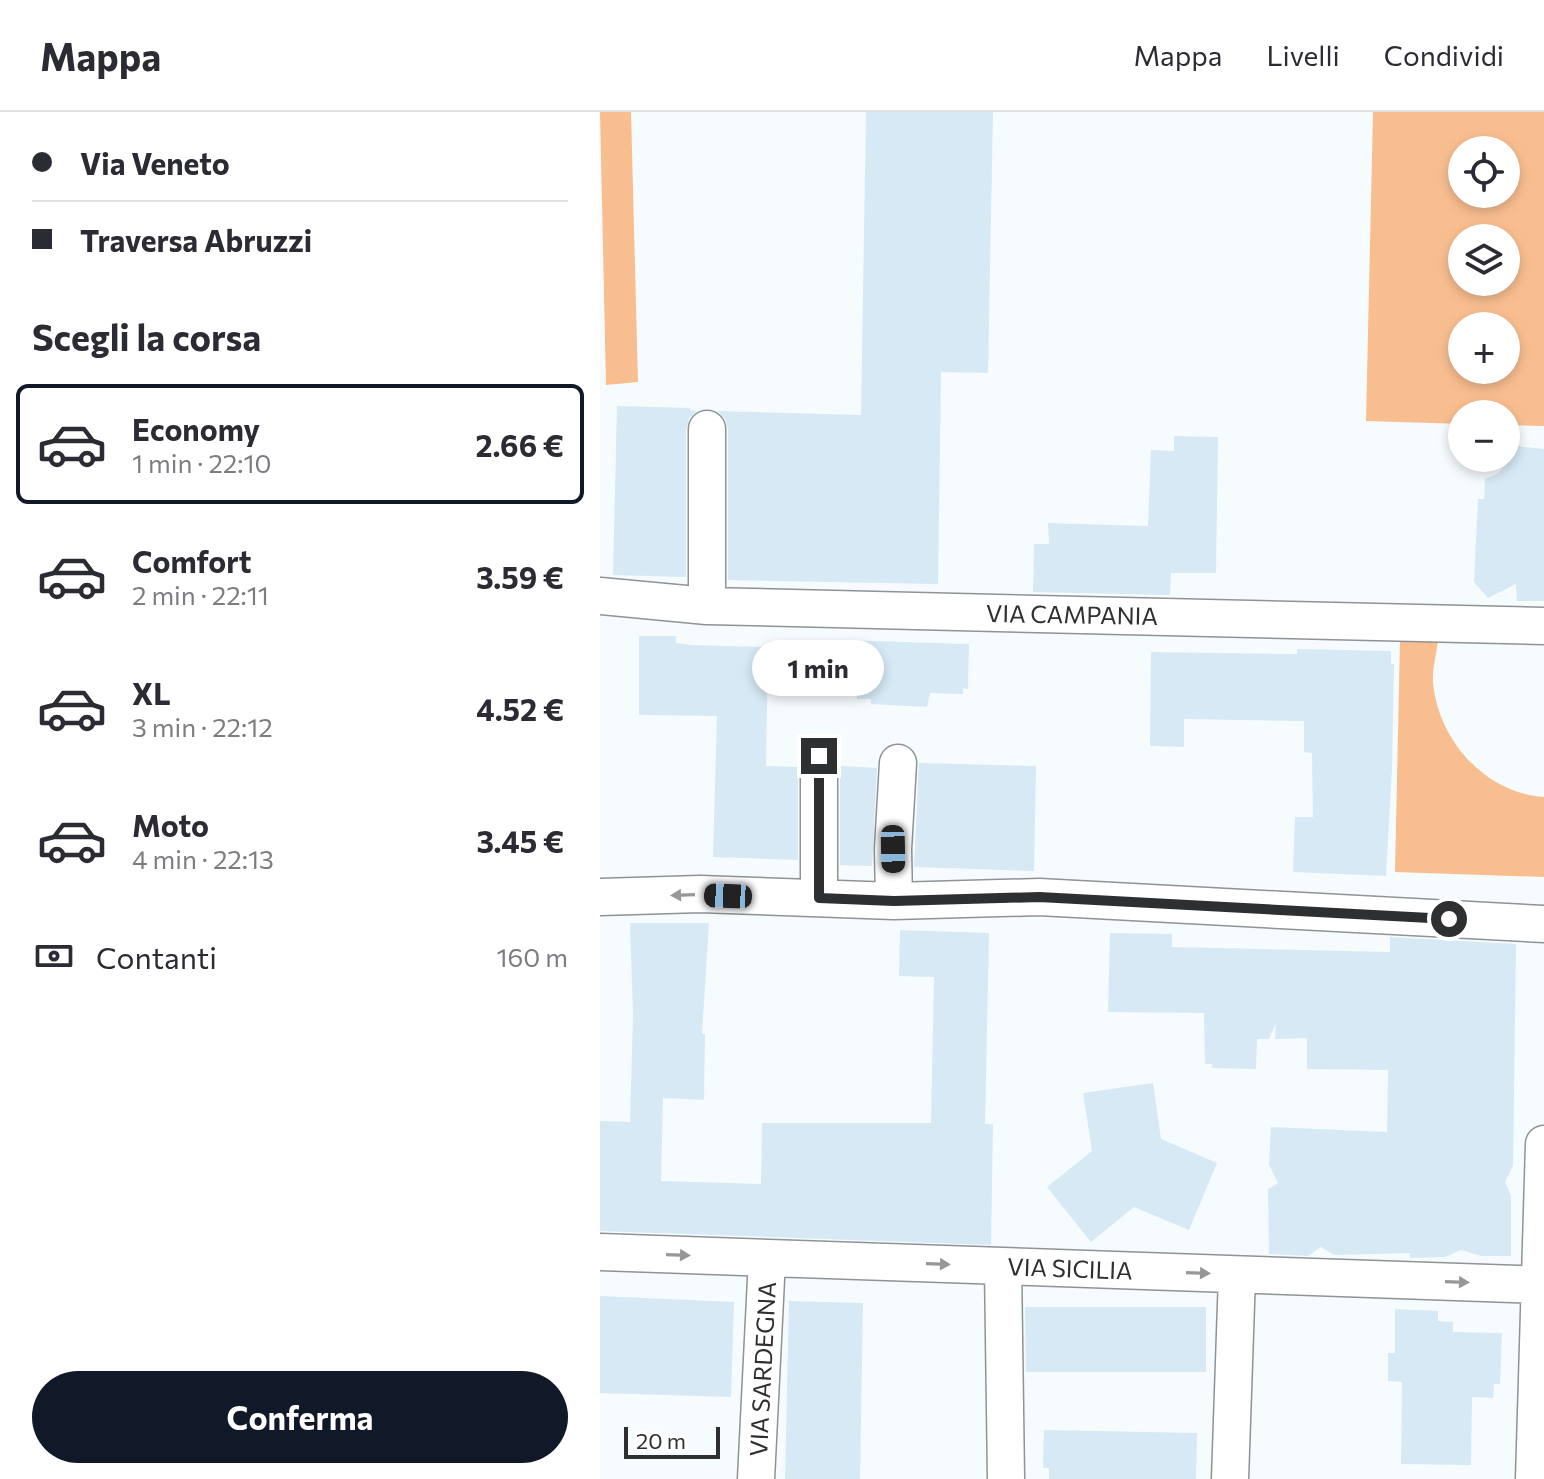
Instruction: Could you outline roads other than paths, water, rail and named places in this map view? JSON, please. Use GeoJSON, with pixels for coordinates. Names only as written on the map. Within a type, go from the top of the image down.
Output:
{"type":"FeatureCollection","features":[{"type":"Feature","properties":{"kind":"street"},"geometry":{"type":"LineString","coordinates":[[707,429],[707,606]]}},
{"type":"Feature","properties":{"kind":"street","name":"VIA CAMPANIA"},"geometry":{"type":"LineString","coordinates":[[600,596],[707,606],[1544,626]]}},
{"type":"Feature","properties":{"kind":"street"},"geometry":{"type":"LineString","coordinates":[[819,756],[819,898]]}},
{"type":"Feature","properties":{"kind":"street"},"geometry":{"type":"LineString","coordinates":[[894,901],[893,849],[898,763]]}},
{"type":"Feature","properties":{"kind":"street"},"geometry":{"type":"LineString","coordinates":[[600,897],[700,894],[894,901],[1039,897],[1544,924]]}},
{"type":"Feature","properties":{"kind":"street"},"geometry":{"type":"LineString","coordinates":[[1534,1479],[1544,1144]]}},
{"type":"Feature","properties":{"kind":"street","name":"VIA SICILIA"},"geometry":{"type":"LineString","coordinates":[[600,1252],[1542,1285]]}},
{"type":"Feature","properties":{"kind":"street","name":"VIA SARDEGNA"},"geometry":{"type":"LineString","coordinates":[[756,1479],[767,1259]]}},
{"type":"Feature","properties":{"kind":"street"},"geometry":{"type":"LineString","coordinates":[[1003,1266],[1006,1479]]}},
{"type":"Feature","properties":{"kind":"street"},"geometry":{"type":"LineString","coordinates":[[1230,1479],[1237,1275]]}}]}
